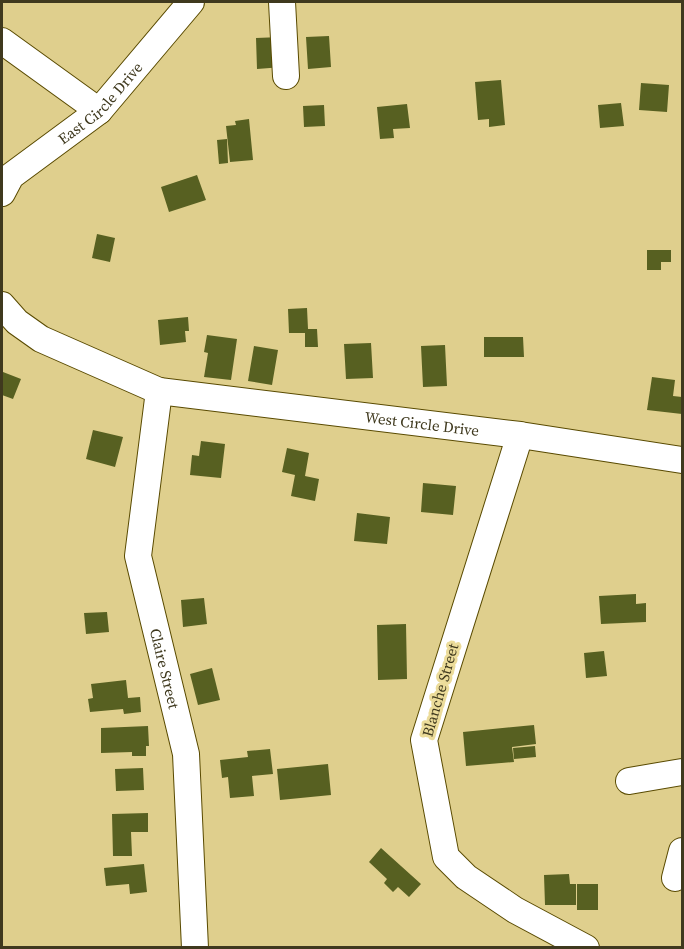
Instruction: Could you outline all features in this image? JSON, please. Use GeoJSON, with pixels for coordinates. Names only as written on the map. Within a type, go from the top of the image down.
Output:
{"type":"FeatureCollection","features":[{"type":"Feature","properties":{"kind":"street","name":"East Circle Drive"},"geometry":{"type":"LineString","coordinates":[[2,193],[11,176],[99,111],[191,2]]}},
{"type":"Feature","properties":{"kind":"street"},"geometry":{"type":"LineString","coordinates":[[282,2],[286,76]]}},
{"type":"Feature","properties":{"kind":"street"},"geometry":{"type":"LineString","coordinates":[[2,41],[99,111]]}},
{"type":"Feature","properties":{"kind":"street"},"geometry":{"type":"LineString","coordinates":[[2,305],[17,322],[40,339],[159,391]]}},
{"type":"Feature","properties":{"kind":"street","name":"West Circle Drive"},"geometry":{"type":"LineString","coordinates":[[159,391],[520,435],[682,460]]}},
{"type":"Feature","properties":{"kind":"street","name":"Claire Street"},"geometry":{"type":"LineString","coordinates":[[159,391],[138,556],[186,754],[195,948]]}},
{"type":"Feature","properties":{"kind":"street","name":"Blanche Street"},"geometry":{"type":"LineString","coordinates":[[520,435],[424,740],[446,857],[466,877],[515,910],[586,948]]}},
{"type":"Feature","properties":{"kind":"street"},"geometry":{"type":"LineString","coordinates":[[629,781],[682,772]]}},
{"type":"Feature","properties":{"kind":"street"},"geometry":{"type":"LineString","coordinates":[[675,878],[682,851]]}},
{"type":"Feature","properties":{"kind":"building"},"geometry":{"type":"Polygon","coordinates":[[[329,36],[331,67],[308,69],[306,37],[329,36]]]}},
{"type":"Feature","properties":{"kind":"building"},"geometry":{"type":"Polygon","coordinates":[[[281,37],[283,67],[257,69],[256,38],[281,37]]]}},
{"type":"Feature","properties":{"kind":"building"},"geometry":{"type":"Polygon","coordinates":[[[501,80],[505,125],[489,127],[489,119],[478,120],[475,82],[501,80]]]}},
{"type":"Feature","properties":{"kind":"building"},"geometry":{"type":"Polygon","coordinates":[[[641,83],[669,85],[667,112],[639,110],[641,83]]]}},
{"type":"Feature","properties":{"kind":"building"},"geometry":{"type":"Polygon","coordinates":[[[621,103],[624,126],[600,128],[598,105],[621,103]]]}},
{"type":"Feature","properties":{"kind":"building"},"geometry":{"type":"Polygon","coordinates":[[[407,104],[410,128],[393,129],[394,138],[380,139],[377,107],[407,104]]]}},
{"type":"Feature","properties":{"kind":"building"},"geometry":{"type":"Polygon","coordinates":[[[324,105],[325,126],[304,127],[303,106],[324,105]]]}},
{"type":"Feature","properties":{"kind":"building"},"geometry":{"type":"Polygon","coordinates":[[[249,119],[253,160],[230,162],[226,126],[236,125],[235,121],[249,119]]]}},
{"type":"Feature","properties":{"kind":"building"},"geometry":{"type":"Polygon","coordinates":[[[227,139],[228,163],[219,164],[217,140],[227,139]]]}},
{"type":"Feature","properties":{"kind":"building"},"geometry":{"type":"Polygon","coordinates":[[[197,175],[206,200],[169,212],[161,187],[197,175]]]}},
{"type":"Feature","properties":{"kind":"building"},"geometry":{"type":"Polygon","coordinates":[[[97,234],[115,238],[110,262],[92,258],[97,234]]]}},
{"type":"Feature","properties":{"kind":"building"},"geometry":{"type":"Polygon","coordinates":[[[647,250],[671,250],[671,262],[661,262],[661,270],[647,270],[647,250]]]}},
{"type":"Feature","properties":{"kind":"building"},"geometry":{"type":"Polygon","coordinates":[[[307,308],[308,329],[317,329],[318,347],[305,347],[305,333],[289,333],[288,309],[307,308]]]}},
{"type":"Feature","properties":{"kind":"building"},"geometry":{"type":"Polygon","coordinates":[[[188,317],[189,331],[185,331],[186,342],[160,345],[158,320],[188,317]]]}},
{"type":"Feature","properties":{"kind":"building"},"geometry":{"type":"Polygon","coordinates":[[[207,335],[237,339],[231,380],[204,377],[208,353],[204,352],[207,335]]]}},
{"type":"Feature","properties":{"kind":"building"},"geometry":{"type":"Polygon","coordinates":[[[484,337],[523,337],[524,357],[484,357],[484,337]]]}},
{"type":"Feature","properties":{"kind":"building"},"geometry":{"type":"Polygon","coordinates":[[[371,343],[373,378],[346,379],[344,344],[371,343]]]}},
{"type":"Feature","properties":{"kind":"building"},"geometry":{"type":"Polygon","coordinates":[[[445,345],[447,386],[423,387],[421,346],[445,345]]]}},
{"type":"Feature","properties":{"kind":"building"},"geometry":{"type":"Polygon","coordinates":[[[254,346],[278,350],[272,385],[248,381],[254,346]]]}},
{"type":"Feature","properties":{"kind":"building"},"geometry":{"type":"Polygon","coordinates":[[[3,372],[21,379],[13,399],[2,395],[3,372]]]}},
{"type":"Feature","properties":{"kind":"building"},"geometry":{"type":"Polygon","coordinates":[[[652,377],[675,380],[673,396],[682,397],[682,414],[647,410],[652,377]]]}},
{"type":"Feature","properties":{"kind":"building"},"geometry":{"type":"Polygon","coordinates":[[[93,430],[123,437],[115,467],[86,459],[93,430]]]}},
{"type":"Feature","properties":{"kind":"building"},"geometry":{"type":"Polygon","coordinates":[[[201,441],[225,444],[221,478],[190,475],[192,455],[199,456],[201,441]]]}},
{"type":"Feature","properties":{"kind":"building"},"geometry":{"type":"Polygon","coordinates":[[[287,448],[309,453],[305,476],[319,479],[315,501],[291,496],[295,475],[282,472],[287,448]]]}},
{"type":"Feature","properties":{"kind":"building"},"geometry":{"type":"Polygon","coordinates":[[[423,483],[456,486],[453,515],[421,512],[423,483]]]}},
{"type":"Feature","properties":{"kind":"building"},"geometry":{"type":"Polygon","coordinates":[[[357,513],[390,517],[387,544],[354,541],[357,513]]]}},
{"type":"Feature","properties":{"kind":"building"},"geometry":{"type":"Polygon","coordinates":[[[636,594],[636,604],[646,603],[646,622],[601,624],[599,596],[636,594]]]}},
{"type":"Feature","properties":{"kind":"building"},"geometry":{"type":"Polygon","coordinates":[[[204,598],[207,624],[183,627],[181,600],[204,598]]]}},
{"type":"Feature","properties":{"kind":"building"},"geometry":{"type":"Polygon","coordinates":[[[107,612],[109,632],[86,634],[84,613],[107,612]]]}},
{"type":"Feature","properties":{"kind":"building"},"geometry":{"type":"Polygon","coordinates":[[[406,624],[407,679],[378,680],[377,625],[406,624]]]}},
{"type":"Feature","properties":{"kind":"building"},"geometry":{"type":"Polygon","coordinates":[[[604,651],[607,676],[586,678],[584,653],[604,651]]]}},
{"type":"Feature","properties":{"kind":"building"},"geometry":{"type":"Polygon","coordinates":[[[212,668],[220,700],[198,705],[190,674],[212,668]]]}},
{"type":"Feature","properties":{"kind":"building"},"geometry":{"type":"Polygon","coordinates":[[[126,680],[128,698],[140,697],[141,712],[124,714],[123,709],[90,712],[88,699],[93,698],[91,684],[126,680]]]}},
{"type":"Feature","properties":{"kind":"building"},"geometry":{"type":"Polygon","coordinates":[[[534,725],[536,744],[512,747],[514,762],[466,766],[463,732],[534,725]]]}},
{"type":"Feature","properties":{"kind":"building"},"geometry":{"type":"Polygon","coordinates":[[[148,726],[149,746],[146,746],[146,756],[132,756],[132,752],[101,753],[101,728],[148,726]]]}},
{"type":"Feature","properties":{"kind":"building"},"geometry":{"type":"Polygon","coordinates":[[[535,746],[536,757],[514,759],[513,748],[535,746]]]}},
{"type":"Feature","properties":{"kind":"building"},"geometry":{"type":"Polygon","coordinates":[[[270,749],[273,774],[252,776],[254,796],[230,798],[228,777],[222,778],[220,760],[248,757],[247,751],[270,749]]]}},
{"type":"Feature","properties":{"kind":"building"},"geometry":{"type":"Polygon","coordinates":[[[328,764],[331,795],[280,800],[277,769],[328,764]]]}},
{"type":"Feature","properties":{"kind":"building"},"geometry":{"type":"Polygon","coordinates":[[[143,768],[144,790],[116,791],[115,769],[143,768]]]}},
{"type":"Feature","properties":{"kind":"building"},"geometry":{"type":"Polygon","coordinates":[[[148,813],[148,832],[131,832],[132,856],[113,856],[112,814],[148,813]]]}},
{"type":"Feature","properties":{"kind":"building"},"geometry":{"type":"Polygon","coordinates":[[[381,848],[421,884],[409,897],[398,887],[393,892],[384,883],[387,879],[369,862],[381,848]]]}},
{"type":"Feature","properties":{"kind":"building"},"geometry":{"type":"Polygon","coordinates":[[[144,864],[147,892],[130,894],[129,884],[106,886],[104,868],[144,864]]]}},
{"type":"Feature","properties":{"kind":"building"},"geometry":{"type":"Polygon","coordinates":[[[569,874],[570,884],[576,884],[576,905],[545,905],[544,875],[569,874]]]}},
{"type":"Feature","properties":{"kind":"building"},"geometry":{"type":"Polygon","coordinates":[[[577,884],[598,884],[598,910],[577,910],[577,884]]]}}]}
